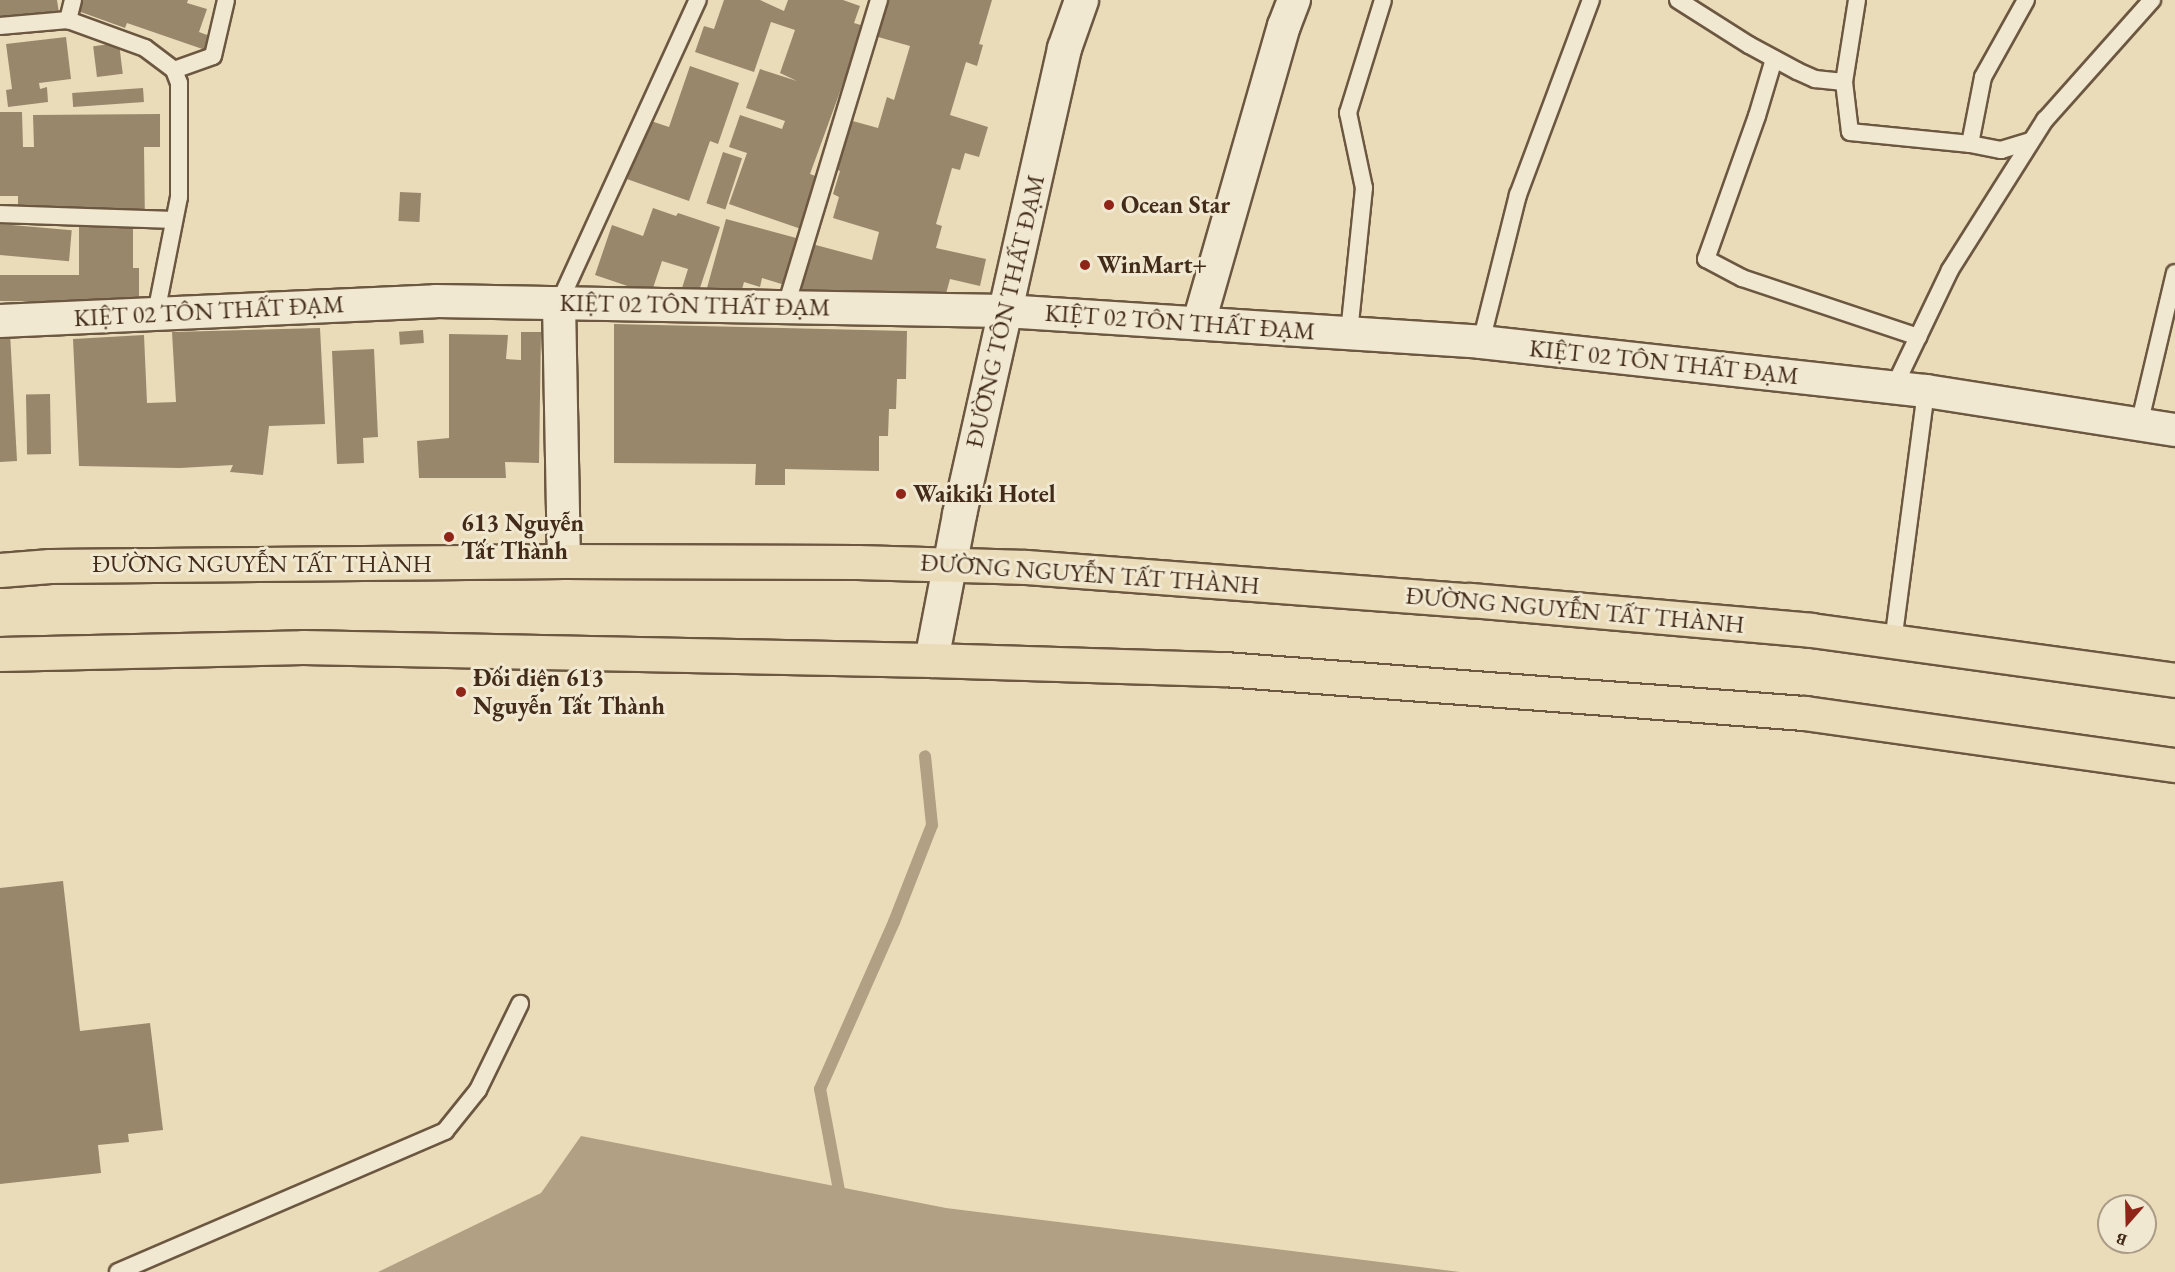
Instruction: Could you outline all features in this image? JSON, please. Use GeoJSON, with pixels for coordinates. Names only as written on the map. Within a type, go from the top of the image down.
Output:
{"type":"FeatureCollection","features":[{"type":"Feature","properties":{"kind":"main road","name":"ĐƯỜNG NGUYỄN TẤT THÀNH"},"geometry":{"type":"LineString","coordinates":[[0,570],[50,566],[564,561],[949,564],[1026,567],[1470,600],[1811,630],[2175,680]]}},
{"type":"Feature","properties":{"kind":"main road"},"geometry":{"type":"LineString","coordinates":[[0,654],[303,647],[931,660],[1224,669],[1804,713],[2175,765]]}},
{"type":"Feature","properties":{"kind":"street","name":"ĐƯỜNG TÔN THẤT ĐẠM"},"geometry":{"type":"LineString","coordinates":[[931,660],[949,564],[1064,48],[1081,0]]}},
{"type":"Feature","properties":{"kind":"street"},"geometry":{"type":"LineString","coordinates":[[1200,322],[1284,26],[1294,0]]}},
{"type":"Feature","properties":{"kind":"street","name":"KIỆT 02 TÔN THẤT ĐẠM"},"geometry":{"type":"LineString","coordinates":[[0,321],[436,301],[1005,311],[1481,342],[1926,390],[2175,430]]}},
{"type":"Feature","properties":{"kind":"street"},"geometry":{"type":"LineString","coordinates":[[559,303],[564,561]]}},
{"type":"Feature","properties":{"kind":"lane"},"geometry":{"type":"LineString","coordinates":[[68,20],[73,0]]}},
{"type":"Feature","properties":{"kind":"lane"},"geometry":{"type":"LineString","coordinates":[[174,70],[213,56],[226,0]]}},
{"type":"Feature","properties":{"kind":"lane"},"geometry":{"type":"LineString","coordinates":[[559,303],[698,0]]}},
{"type":"Feature","properties":{"kind":"lane"},"geometry":{"type":"LineString","coordinates":[[786,306],[879,0]]}},
{"type":"Feature","properties":{"kind":"lane"},"geometry":{"type":"LineString","coordinates":[[1349,333],[1364,188],[1348,112],[1383,0]]}},
{"type":"Feature","properties":{"kind":"lane"},"geometry":{"type":"LineString","coordinates":[[1481,342],[1518,195],[1591,0]]}},
{"type":"Feature","properties":{"kind":"lane"},"geometry":{"type":"LineString","coordinates":[[1678,0],[1774,59],[1815,79],[1844,82]]}},
{"type":"Feature","properties":{"kind":"lane"},"geometry":{"type":"LineString","coordinates":[[1857,0],[1844,82],[1850,132],[1970,144],[2001,150],[2031,141]]}},
{"type":"Feature","properties":{"kind":"lane"},"geometry":{"type":"LineString","coordinates":[[1970,144],[1983,77],[2026,0]]}},
{"type":"Feature","properties":{"kind":"lane"},"geometry":{"type":"LineString","coordinates":[[1894,387],[1950,270],[2045,120],[2152,0]]}},
{"type":"Feature","properties":{"kind":"lane"},"geometry":{"type":"LineString","coordinates":[[0,26],[68,20],[145,48],[174,70],[179,83],[180,107],[179,197],[156,313]]}},
{"type":"Feature","properties":{"kind":"lane"},"geometry":{"type":"LineString","coordinates":[[1774,59],[1757,116],[1706,259],[1742,278],[1918,337]]}},
{"type":"Feature","properties":{"kind":"lane"},"geometry":{"type":"LineString","coordinates":[[0,214],[174,220]]}},
{"type":"Feature","properties":{"kind":"lane"},"geometry":{"type":"LineString","coordinates":[[2139,425],[2175,273]]}},
{"type":"Feature","properties":{"kind":"lane"},"geometry":{"type":"LineString","coordinates":[[1893,642],[1926,390]]}},
{"type":"Feature","properties":{"kind":"lane"},"geometry":{"type":"LineString","coordinates":[[118,1272],[445,1131],[478,1090],[520,1004]]}},
{"type":"Feature","properties":{"kind":"shaded area"},"geometry":{"type":"Polygon","coordinates":[[[581,1136],[946,1208],[1460,1272],[378,1272],[541,1193],[581,1136]]]}},
{"type":"Feature","properties":{"kind":"building"},"geometry":{"type":"Polygon","coordinates":[[[0,0],[57,0],[60,20],[0,29],[0,0]]]}},
{"type":"Feature","properties":{"kind":"building"},"geometry":{"type":"Polygon","coordinates":[[[82,0],[188,0],[187,3],[207,9],[199,32],[218,39],[214,53],[127,23],[125,28],[78,11],[82,0]]]}},
{"type":"Feature","properties":{"kind":"building"},"geometry":{"type":"Polygon","coordinates":[[[724,0],[760,0],[784,11],[788,0],[843,0],[860,6],[854,23],[864,26],[810,174],[818,177],[801,229],[729,204],[747,153],[729,147],[740,115],[782,129],[785,121],[746,108],[760,69],[797,81],[780,73],[795,30],[771,22],[754,72],[695,52],[704,26],[714,29],[724,0]]]}},
{"type":"Feature","properties":{"kind":"building"},"geometry":{"type":"Polygon","coordinates":[[[882,0],[992,0],[979,44],[983,45],[977,66],[966,62],[950,115],[988,127],[979,157],[965,153],[960,170],[952,168],[936,224],[942,226],[936,248],[986,259],[980,286],[950,279],[944,301],[798,297],[812,244],[872,260],[879,232],[833,218],[839,197],[833,194],[840,171],[836,169],[849,120],[878,128],[887,97],[894,100],[910,46],[871,35],[882,0]]]}},
{"type":"Feature","properties":{"kind":"building"},"geometry":{"type":"Polygon","coordinates":[[[66,37],[71,79],[39,83],[40,89],[47,87],[48,102],[8,107],[6,90],[12,89],[6,44],[66,37]]]}},
{"type":"Feature","properties":{"kind":"building"},"geometry":{"type":"Polygon","coordinates":[[[119,43],[123,74],[97,77],[93,46],[119,43]]]}},
{"type":"Feature","properties":{"kind":"building"},"geometry":{"type":"Polygon","coordinates":[[[690,66],[739,83],[718,144],[710,141],[689,201],[624,178],[645,119],[669,127],[690,66]]]}},
{"type":"Feature","properties":{"kind":"building"},"geometry":{"type":"Polygon","coordinates":[[[143,88],[144,102],[73,107],[72,93],[143,88]]]}},
{"type":"Feature","properties":{"kind":"building"},"geometry":{"type":"Polygon","coordinates":[[[0,112],[22,112],[23,147],[34,147],[33,115],[160,114],[160,147],[144,147],[145,225],[133,225],[133,268],[139,268],[139,302],[0,301],[0,275],[79,275],[79,216],[18,217],[18,196],[0,196],[0,112]]]}},
{"type":"Feature","properties":{"kind":"building"},"geometry":{"type":"Polygon","coordinates":[[[723,152],[742,158],[725,210],[706,203],[723,152]]]}},
{"type":"Feature","properties":{"kind":"building"},"geometry":{"type":"Polygon","coordinates":[[[400,192],[421,193],[419,222],[398,221],[400,192]]]}},
{"type":"Feature","properties":{"kind":"building"},"geometry":{"type":"Polygon","coordinates":[[[653,208],[676,216],[678,213],[720,227],[698,294],[682,288],[688,269],[662,261],[651,294],[595,275],[612,225],[643,236],[653,208]]]}},
{"type":"Feature","properties":{"kind":"building"},"geometry":{"type":"Polygon","coordinates":[[[726,219],[800,239],[788,286],[762,278],[760,287],[744,282],[740,297],[707,288],[726,219]]]}},
{"type":"Feature","properties":{"kind":"building"},"geometry":{"type":"Polygon","coordinates":[[[0,224],[72,230],[69,261],[0,255],[0,224]]]}},
{"type":"Feature","properties":{"kind":"building"},"geometry":{"type":"Polygon","coordinates":[[[614,324],[907,331],[906,379],[897,379],[896,409],[889,409],[888,436],[879,436],[879,471],[785,469],[785,485],[755,485],[756,464],[614,463],[614,324]]]}},
{"type":"Feature","properties":{"kind":"building"},"geometry":{"type":"Polygon","coordinates":[[[320,328],[325,424],[269,426],[263,475],[230,472],[233,465],[180,468],[79,466],[73,339],[144,335],[147,403],[176,402],[172,332],[320,328]]]}},
{"type":"Feature","properties":{"kind":"building"},"geometry":{"type":"Polygon","coordinates":[[[423,330],[424,343],[400,345],[399,332],[423,330]]]}},
{"type":"Feature","properties":{"kind":"building"},"geometry":{"type":"Polygon","coordinates":[[[521,332],[541,332],[539,463],[505,462],[506,478],[419,478],[417,441],[449,438],[449,334],[508,335],[506,359],[521,360],[521,332]]]}},
{"type":"Feature","properties":{"kind":"building"},"geometry":{"type":"Polygon","coordinates":[[[0,333],[10,333],[17,461],[0,462],[0,333]]]}},
{"type":"Feature","properties":{"kind":"building"},"geometry":{"type":"Polygon","coordinates":[[[374,349],[378,437],[363,438],[364,463],[337,464],[332,351],[374,349]]]}},
{"type":"Feature","properties":{"kind":"building"},"geometry":{"type":"Polygon","coordinates":[[[26,394],[50,394],[51,454],[27,454],[26,394]]]}},
{"type":"Feature","properties":{"kind":"building"},"geometry":{"type":"Polygon","coordinates":[[[63,881],[80,1031],[150,1023],[163,1130],[128,1134],[129,1142],[98,1145],[101,1173],[0,1184],[0,888],[63,881]]]}},
{"type":"Feature","properties":{"kind":"waterway"},"geometry":{"type":"LineString","coordinates":[[841,1201],[820,1089],[894,922],[932,825],[925,756]]}},
{"type":"Feature","properties":{"kind":"place","name":"Ocean Star"},"geometry":{"type":"Point","coordinates":[1109,205]}},
{"type":"Feature","properties":{"kind":"place","name":"WinMart+"},"geometry":{"type":"Point","coordinates":[1085,265]}},
{"type":"Feature","properties":{"kind":"place","name":"Waikiki Hotel"},"geometry":{"type":"Point","coordinates":[901,494]}},
{"type":"Feature","properties":{"kind":"place","name":"613 Nguyễn Tất Thành"},"geometry":{"type":"Point","coordinates":[449,537]}},
{"type":"Feature","properties":{"kind":"place","name":"Đối diện 613 Nguyễn Tất Thành"},"geometry":{"type":"Point","coordinates":[461,692]}}]}
